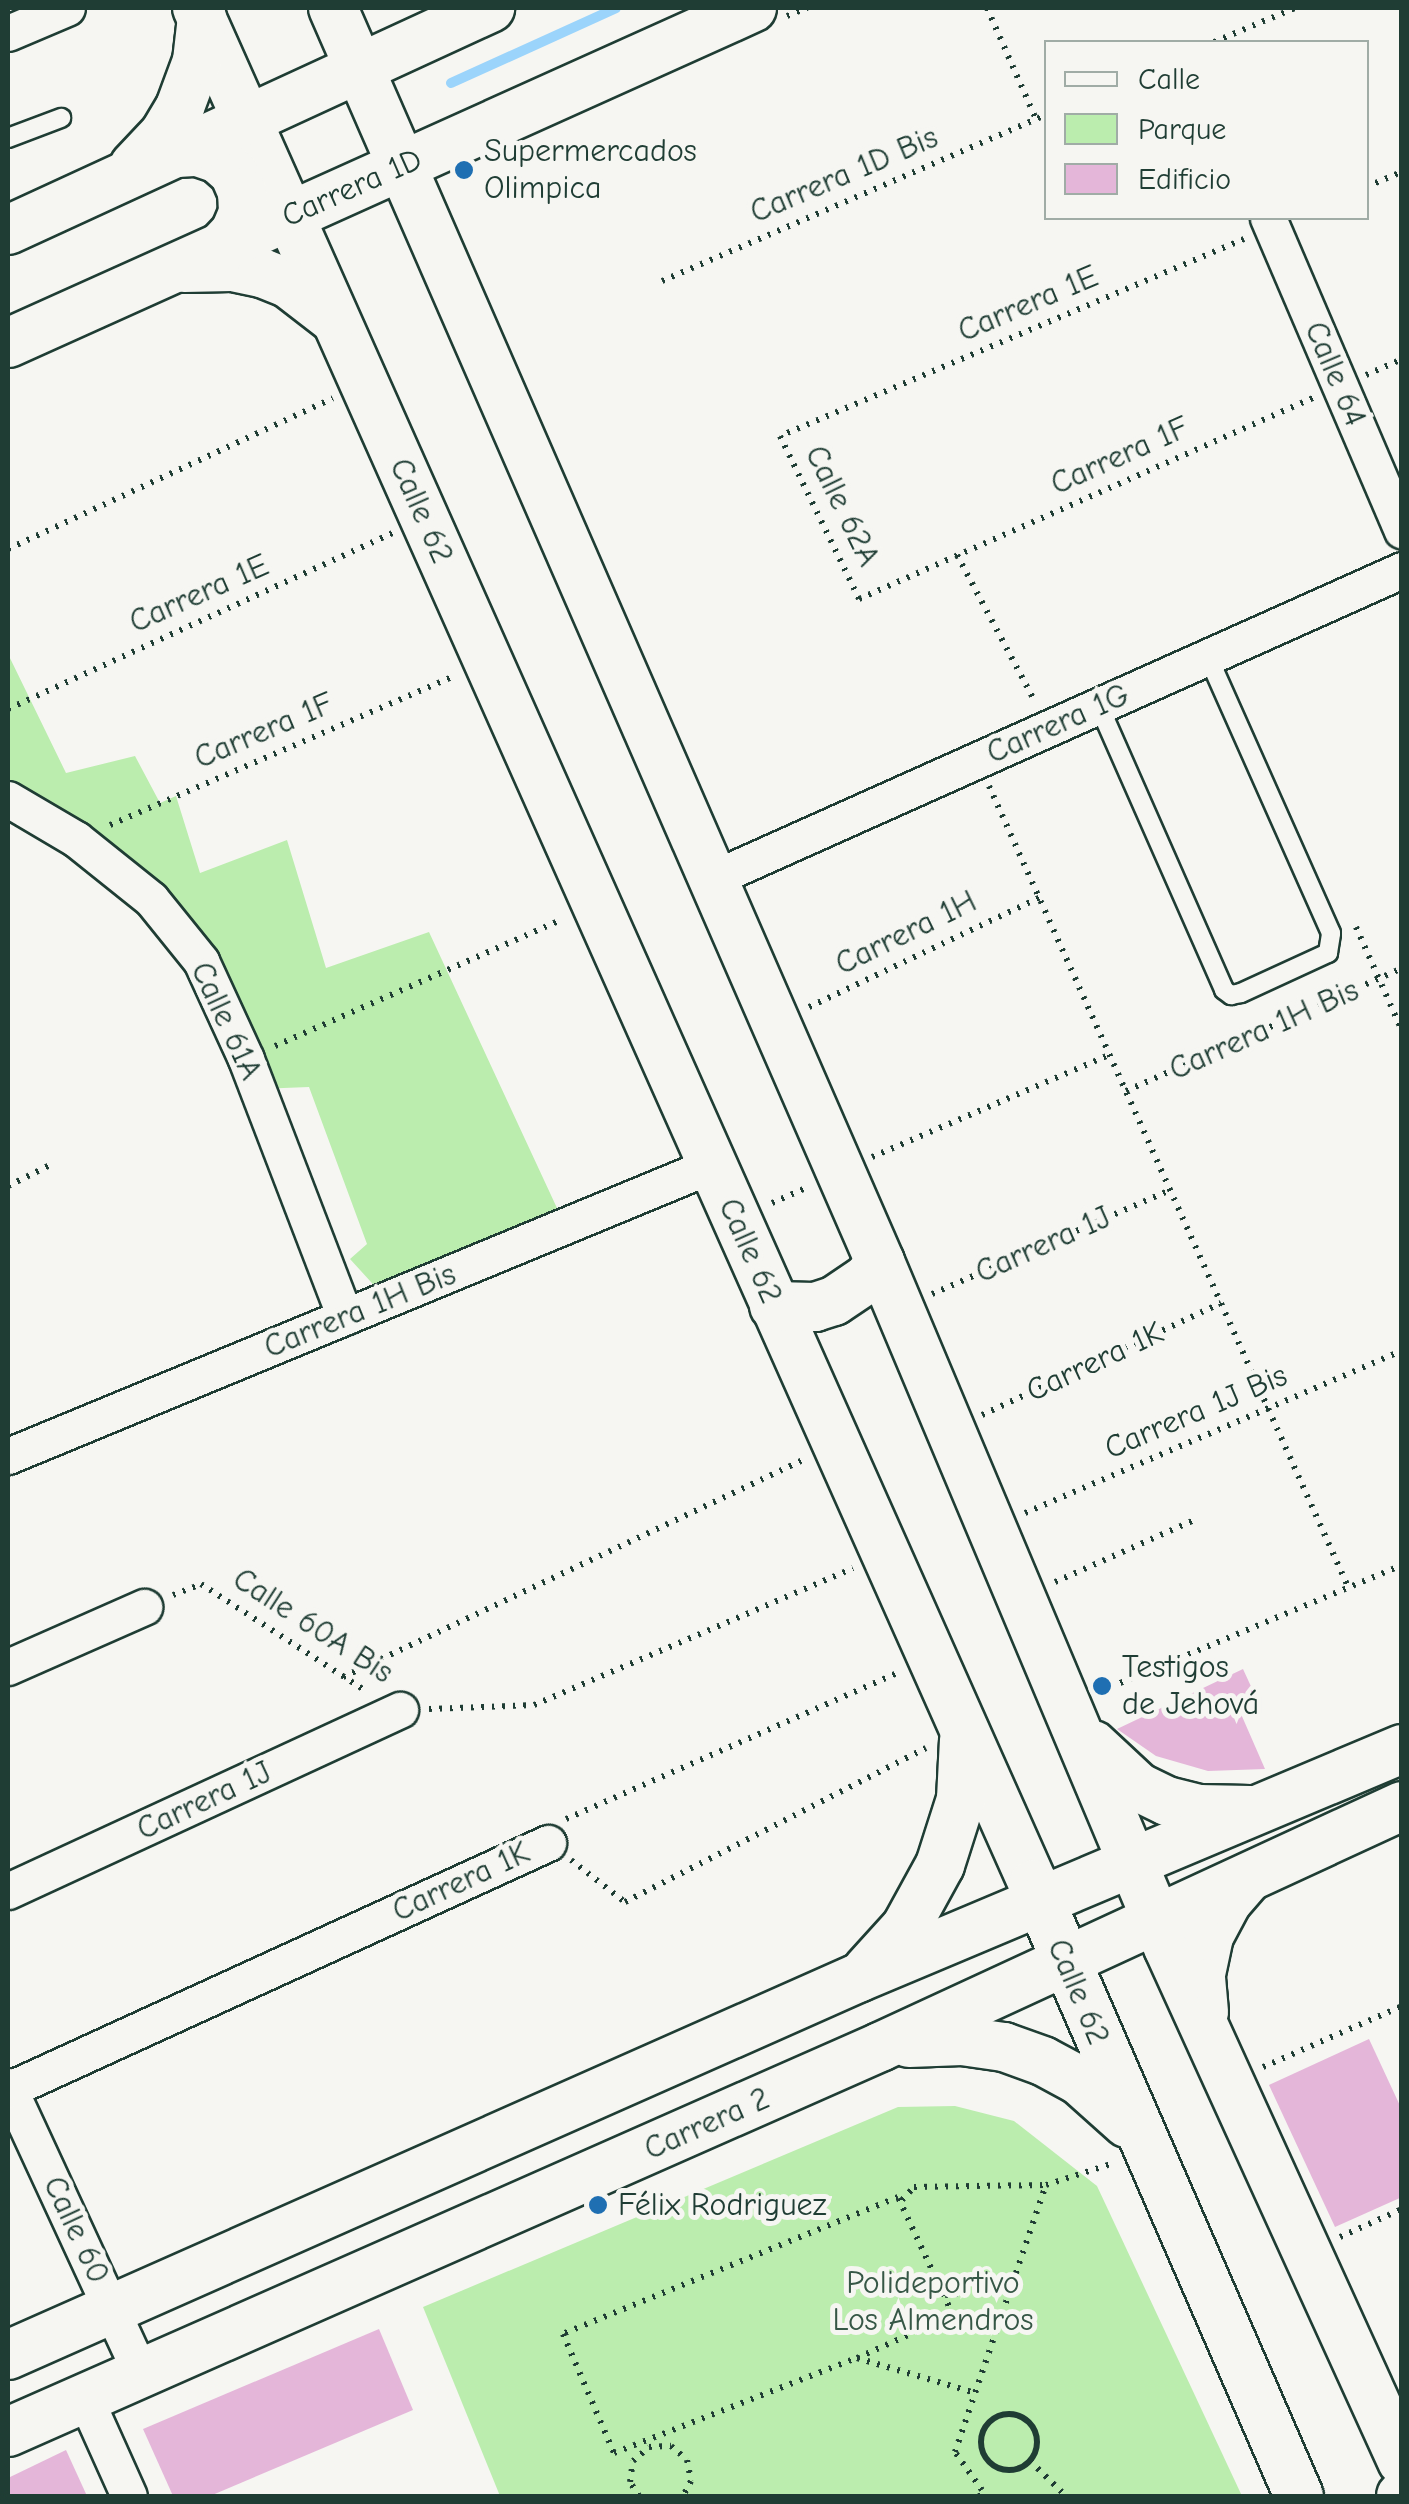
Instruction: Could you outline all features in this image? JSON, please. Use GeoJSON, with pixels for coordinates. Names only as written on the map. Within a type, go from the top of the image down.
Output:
{"type":"FeatureCollection","features":[{"type":"Feature","properties":{"kind":"street"},"geometry":{"type":"LineString","coordinates":[[8,33],[67,8]]}},
{"type":"Feature","properties":{"kind":"street"},"geometry":{"type":"LineString","coordinates":[[333,8],[880,1262],[1080,1707],[1113,1768],[1138,1787],[1198,1808],[1264,1809]]}},
{"type":"Feature","properties":{"kind":"street"},"geometry":{"type":"LineString","coordinates":[[8,229],[490,8]]}},
{"type":"Feature","properties":{"kind":"street","name":"Carrera 1D"},"geometry":{"type":"LineString","coordinates":[[8,343],[752,8]]}},
{"type":"Feature","properties":{"kind":"street"},"geometry":{"type":"LineString","coordinates":[[121,179],[164,134],[180,107],[197,61],[199,12]]}},
{"type":"Feature","properties":{"kind":"street","name":"Calle 62"},"geometry":{"type":"LineString","coordinates":[[199,12],[774,1306],[951,1737],[1041,1903],[1066,1962],[1128,2151],[1298,2496]]}},
{"type":"Feature","properties":{"kind":"street"},"geometry":{"type":"LineString","coordinates":[[440,249],[450,185],[486,128]]}},
{"type":"Feature","properties":{"kind":"street"},"geometry":{"type":"LineString","coordinates":[[177,153],[198,152],[218,159],[238,182],[243,214],[235,232],[220,248]]}},
{"type":"Feature","properties":{"kind":"street","name":"Calle 64"},"geometry":{"type":"LineString","coordinates":[[1270,222],[1402,530]]}},
{"type":"Feature","properties":{"kind":"street"},"geometry":{"type":"LineString","coordinates":[[174,268],[233,267],[262,274],[289,284],[336,320]]}},
{"type":"Feature","properties":{"kind":"street","name":"Carrera 1G"},"geometry":{"type":"LineString","coordinates":[[714,878],[1402,570]]}},
{"type":"Feature","properties":{"kind":"street","name":"Calle 61A"},"geometry":{"type":"LineString","coordinates":[[8,799],[76,839],[151,900],[175,925],[220,993],[344,1317]]}},
{"type":"Feature","properties":{"kind":"street","name":"Carrera 1H Bis"},"geometry":{"type":"LineString","coordinates":[[8,1456],[712,1165]]}},
{"type":"Feature","properties":{"kind":"street"},"geometry":{"type":"LineString","coordinates":[[774,1306],[814,1307],[834,1301],[868,1278],[880,1262]]}},
{"type":"Feature","properties":{"kind":"street"},"geometry":{"type":"LineString","coordinates":[[8,1667],[144,1606]]}},
{"type":"Feature","properties":{"kind":"street"},"geometry":{"type":"LineString","coordinates":[[1080,1707],[1158,1920],[1402,2461]]}},
{"type":"Feature","properties":{"kind":"street","name":"Carrera 1J"},"geometry":{"type":"LineString","coordinates":[[8,1890],[400,1710]]}},
{"type":"Feature","properties":{"kind":"street"},"geometry":{"type":"LineString","coordinates":[[858,1978],[906,1926],[940,1865],[961,1799],[966,1765],[951,1737]]}},
{"type":"Feature","properties":{"kind":"street"},"geometry":{"type":"LineString","coordinates":[[8,2354],[858,1978],[1402,1749]]}},
{"type":"Feature","properties":{"kind":"street","name":"Carrera 2"},"geometry":{"type":"LineString","coordinates":[[8,2432],[880,2048],[1402,1806]]}},
{"type":"Feature","properties":{"kind":"street","name":"Carrera 1K"},"geometry":{"type":"LineString","coordinates":[[8,2089],[548,1842]]}},
{"type":"Feature","properties":{"kind":"street"},"geometry":{"type":"LineString","coordinates":[[1208,2030],[1201,1974],[1209,1936],[1227,1902],[1252,1873]]}},
{"type":"Feature","properties":{"kind":"street"},"geometry":{"type":"LineString","coordinates":[[880,2048],[962,2041],[1004,2047],[1043,2061],[1091,2090],[1128,2151]]}},
{"type":"Feature","properties":{"kind":"street","name":"Calle 60"},"geometry":{"type":"LineString","coordinates":[[8,2089],[141,2374]]}},
{"type":"Feature","properties":{"kind":"street"},"geometry":{"type":"LineString","coordinates":[[448,2160],[480,2224]]}},
{"type":"Feature","properties":{"kind":"street"},"geometry":{"type":"LineString","coordinates":[[85,2398],[129,2496]]}},
{"type":"Feature","properties":{"kind":"lane"},"geometry":{"type":"LineString","coordinates":[[8,138],[61,118]]}},
{"type":"Feature","properties":{"kind":"lane"},"geometry":{"type":"LineString","coordinates":[[1099,706],[1224,990],[1231,996],[1241,993],[1328,953],[1330,933],[1208,657]]}},
{"type":"Feature","properties":{"kind":"path"},"geometry":{"type":"LineString","coordinates":[[987,8],[1036,119]]}},
{"type":"Feature","properties":{"kind":"path"},"geometry":{"type":"LineString","coordinates":[[1219,40],[1294,8]]}},
{"type":"Feature","properties":{"kind":"path","name":"Carrera 1D Bis"},"geometry":{"type":"LineString","coordinates":[[662,281],[1044,116]]}},
{"type":"Feature","properties":{"kind":"path"},"geometry":{"type":"LineString","coordinates":[[1369,186],[1402,172]]}},
{"type":"Feature","properties":{"kind":"path","name":"Carrera 1E"},"geometry":{"type":"LineString","coordinates":[[780,436],[1270,222]]}},
{"type":"Feature","properties":{"kind":"path","name":"Carrera 1F"},"geometry":{"type":"LineString","coordinates":[[859,599],[1402,359]]}},
{"type":"Feature","properties":{"kind":"path"},"geometry":{"type":"LineString","coordinates":[[8,549],[363,380]]}},
{"type":"Feature","properties":{"kind":"path","name":"Calle 62A"},"geometry":{"type":"LineString","coordinates":[[780,436],[859,599]]}},
{"type":"Feature","properties":{"kind":"path","name":"Carrera 1E"},"geometry":{"type":"LineString","coordinates":[[8,709],[411,525]]}},
{"type":"Feature","properties":{"kind":"path"},"geometry":{"type":"LineString","coordinates":[[958,555],[1048,728]]}},
{"type":"Feature","properties":{"kind":"path","name":"Carrera 1F"},"geometry":{"type":"LineString","coordinates":[[76,839],[472,668]]}},
{"type":"Feature","properties":{"kind":"path"},"geometry":{"type":"LineString","coordinates":[[984,776],[1350,1588]]}},
{"type":"Feature","properties":{"kind":"path","name":"Carrera 1H"},"geometry":{"type":"LineString","coordinates":[[795,1014],[1038,898]]}},
{"type":"Feature","properties":{"kind":"path"},"geometry":{"type":"LineString","coordinates":[[246,1059],[573,915]]}},
{"type":"Feature","properties":{"kind":"path","name":"Carrera 1H Bis"},"geometry":{"type":"LineString","coordinates":[[1126,1091],[1402,968]]}},
{"type":"Feature","properties":{"kind":"path"},"geometry":{"type":"LineString","coordinates":[[736,1220],[1109,1055]]}},
{"type":"Feature","properties":{"kind":"path"},"geometry":{"type":"LineString","coordinates":[[8,1186],[50,1165]]}},
{"type":"Feature","properties":{"kind":"path","name":"Carrera 1J"},"geometry":{"type":"LineString","coordinates":[[917,1300],[1170,1190]]}},
{"type":"Feature","properties":{"kind":"path","name":"Carrera 1K"},"geometry":{"type":"LineString","coordinates":[[968,1422],[1221,1303]]}},
{"type":"Feature","properties":{"kind":"path","name":"Carrera 1J Bis"},"geometry":{"type":"LineString","coordinates":[[1010,1519],[1402,1351]]}},
{"type":"Feature","properties":{"kind":"path"},"geometry":{"type":"LineString","coordinates":[[343,1678],[811,1456]]}},
{"type":"Feature","properties":{"kind":"path"},"geometry":{"type":"LineString","coordinates":[[1040,1588],[1194,1520]]}},
{"type":"Feature","properties":{"kind":"path"},"geometry":{"type":"LineString","coordinates":[[400,1710],[534,1705],[862,1564]]}},
{"type":"Feature","properties":{"kind":"path"},"geometry":{"type":"LineString","coordinates":[[1080,1707],[1402,1565]]}},
{"type":"Feature","properties":{"kind":"path","name":"Calle 60A Bis"},"geometry":{"type":"LineString","coordinates":[[144,1606],[201,1584],[343,1678],[400,1710]]}},
{"type":"Feature","properties":{"kind":"path","name":"Carrera 1K"},"geometry":{"type":"LineString","coordinates":[[548,1842],[568,1816],[907,1669]]}},
{"type":"Feature","properties":{"kind":"path"},"geometry":{"type":"LineString","coordinates":[[548,1842],[625,1902],[951,1737]]}},
{"type":"Feature","properties":{"kind":"path"},"geometry":{"type":"LineString","coordinates":[[1248,2074],[1402,2006]]}},
{"type":"Feature","properties":{"kind":"path"},"geometry":{"type":"LineString","coordinates":[[902,2200],[914,2187],[1046,2185],[1128,2151]]}},
{"type":"Feature","properties":{"kind":"path"},"geometry":{"type":"LineString","coordinates":[[980,2496],[982,2490],[955,2452],[1046,2185]]}},
{"type":"Feature","properties":{"kind":"path"},"geometry":{"type":"LineString","coordinates":[[898,2197],[902,2200],[953,2314],[857,2358],[614,2453],[562,2334],[898,2197]]}},
{"type":"Feature","properties":{"kind":"path"},"geometry":{"type":"LineString","coordinates":[[1325,2244],[1402,2209]]}},
{"type":"Feature","properties":{"kind":"path"},"geometry":{"type":"LineString","coordinates":[[945,2295],[1011,2288]]}},
{"type":"Feature","properties":{"kind":"path"},"geometry":{"type":"LineString","coordinates":[[857,2358],[975,2393]]}},
{"type":"Feature","properties":{"kind":"path"},"geometry":{"type":"LineString","coordinates":[[1004,2414],[1022,2416],[1034,2428],[1038,2446],[1030,2462],[1014,2470],[996,2468],[984,2455],[980,2438],[988,2422],[1004,2414]]}},
{"type":"Feature","properties":{"kind":"path"},"geometry":{"type":"LineString","coordinates":[[638,2496],[630,2482],[633,2461],[649,2447],[671,2446],[687,2460],[692,2480],[682,2496]]}},
{"type":"Feature","properties":{"kind":"path"},"geometry":{"type":"LineString","coordinates":[[1030,2462],[1066,2496]]}},
{"type":"Feature","properties":{"kind":"green space"},"geometry":{"type":"Polygon","coordinates":[[[8,654],[66,773],[135,756],[160,803],[176,796],[200,873],[287,840],[326,968],[429,932],[563,1221],[381,1293],[350,1259],[367,1244],[309,1087],[258,1089],[201,961],[8,799],[8,654]]]}},
{"type":"Feature","properties":{"kind":"green space","name":"Polideportivo Los Almendros"},"geometry":{"type":"Polygon","coordinates":[[[955,2106],[1014,2121],[1097,2186],[1242,2496],[500,2496],[423,2307],[898,2107],[955,2106]]]}},
{"type":"Feature","properties":{"kind":"building"},"geometry":{"type":"Polygon","coordinates":[[[1243,1669],[1260,1706],[1241,1714],[1265,1769],[1208,1771],[1156,1756],[1117,1729],[1243,1669]]]}},
{"type":"Feature","properties":{"kind":"building"},"geometry":{"type":"Polygon","coordinates":[[[1369,2039],[1402,2110],[1402,2197],[1335,2227],[1269,2085],[1369,2039]]]}},
{"type":"Feature","properties":{"kind":"building"},"geometry":{"type":"Polygon","coordinates":[[[379,2329],[413,2410],[210,2496],[173,2496],[143,2429],[379,2329]]]}},
{"type":"Feature","properties":{"kind":"building"},"geometry":{"type":"Polygon","coordinates":[[[66,2450],[87,2496],[8,2496],[8,2478],[66,2450]]]}},
{"type":"Feature","properties":{"kind":"waterway"},"geometry":{"type":"LineString","coordinates":[[451,83],[616,8]]}},
{"type":"Feature","properties":{"kind":"place","name":"Supermercados Olimpica"},"geometry":{"type":"Point","coordinates":[464,170]}},
{"type":"Feature","properties":{"kind":"place","name":"Testigos de Jehová"},"geometry":{"type":"Point","coordinates":[1102,1686]}},
{"type":"Feature","properties":{"kind":"place","name":"Félix Rodriguez"},"geometry":{"type":"Point","coordinates":[598,2205]}}]}
